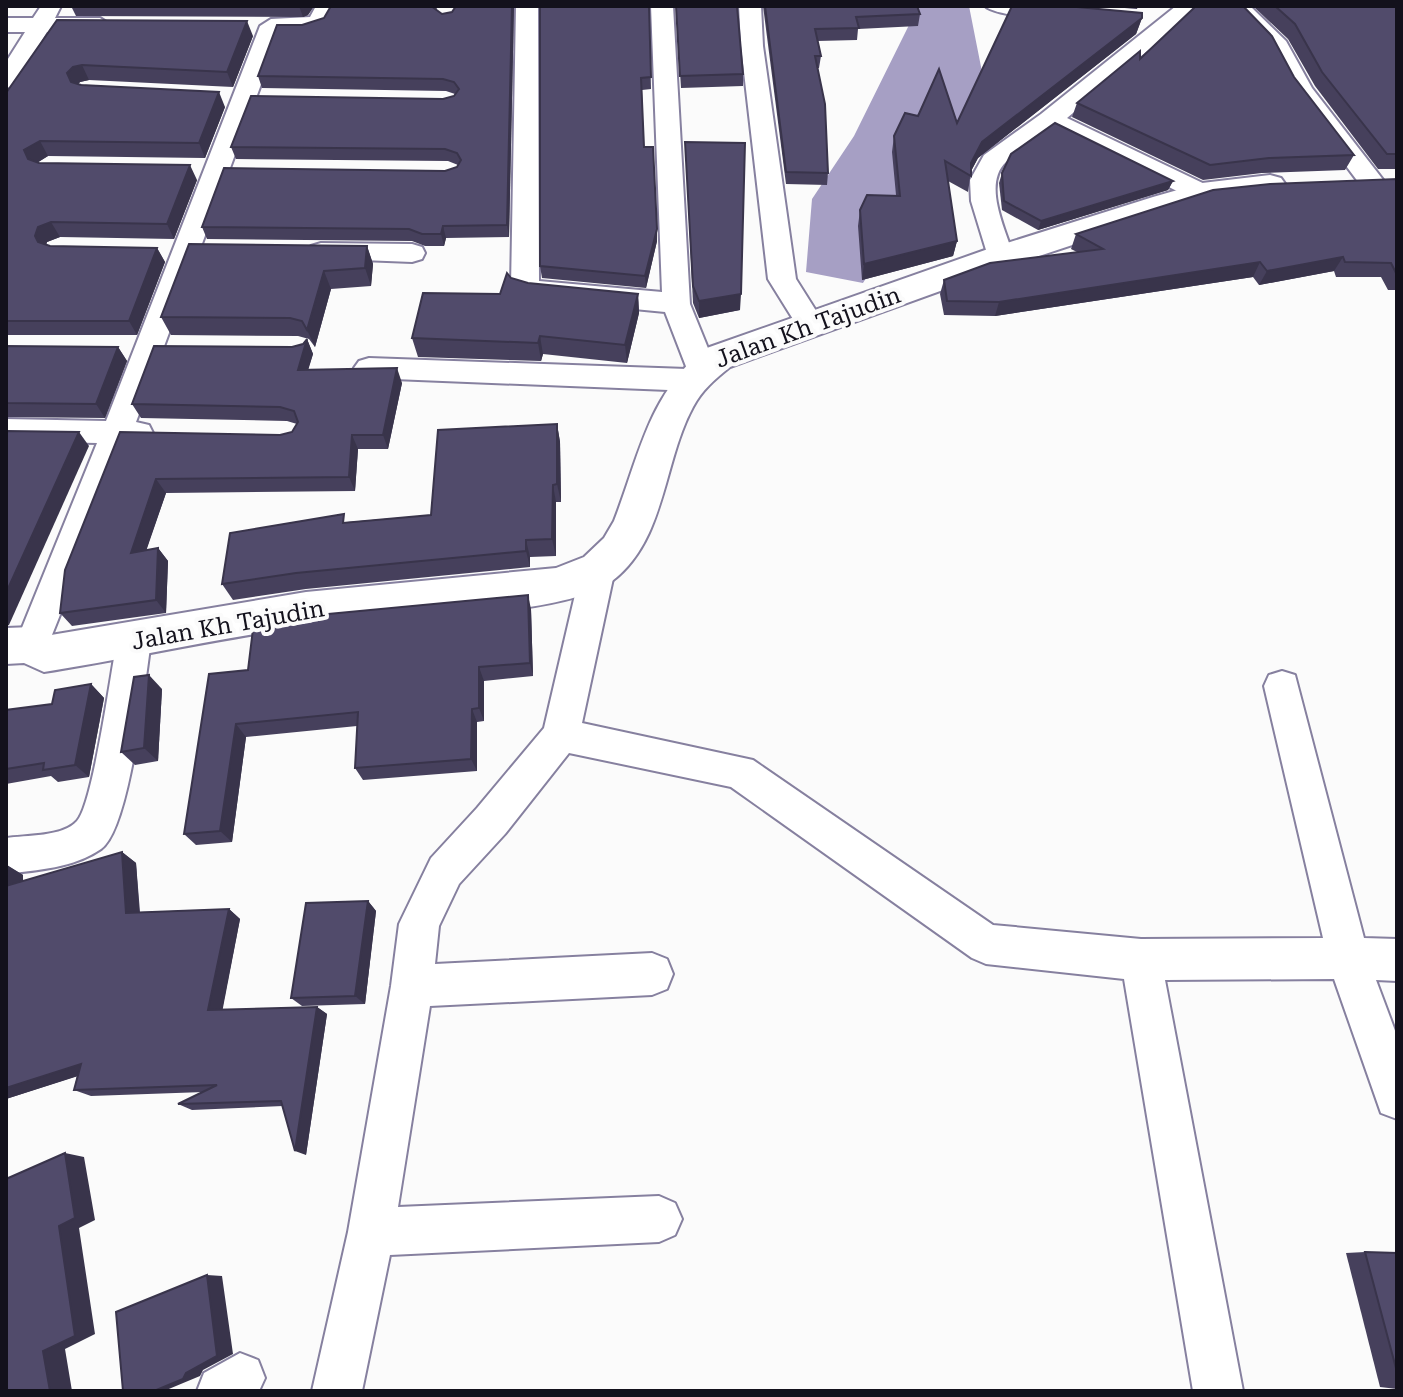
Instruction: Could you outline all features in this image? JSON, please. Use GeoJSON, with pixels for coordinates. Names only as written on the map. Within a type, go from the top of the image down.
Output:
{"type":"FeatureCollection","features":[{"type":"Feature","properties":{"kind":"street"},"geometry":{"type":"LineString","coordinates":[[19,645],[117,433],[244,98],[263,26],[314,24],[319,22],[327,6]]}},
{"type":"Feature","properties":{"kind":"street"},"geometry":{"type":"LineString","coordinates":[[527,6],[525,287],[676,304]]}},
{"type":"Feature","properties":{"kind":"street"},"geometry":{"type":"LineString","coordinates":[[369,368],[697,374],[676,304],[662,6]]}},
{"type":"Feature","properties":{"kind":"street"},"geometry":{"type":"LineString","coordinates":[[750,6],[752,46],[782,279],[811,325]]}},
{"type":"Feature","properties":{"kind":"street"},"geometry":{"type":"LineString","coordinates":[[996,6],[1075,13]]}},
{"type":"Feature","properties":{"kind":"street"},"geometry":{"type":"LineString","coordinates":[[1000,257],[984,201],[983,180],[993,160],[1050,119],[1190,6]]}},
{"type":"Feature","properties":{"kind":"street"},"geometry":{"type":"LineString","coordinates":[[1237,6],[1278,46],[1301,90],[1384,181]]}},
{"type":"Feature","properties":{"kind":"street"},"geometry":{"type":"LineString","coordinates":[[6,25],[47,16],[117,25]]}},
{"type":"Feature","properties":{"kind":"street"},"geometry":{"type":"LineString","coordinates":[[6,81],[47,16]]}},
{"type":"Feature","properties":{"kind":"street"},"geometry":{"type":"LineString","coordinates":[[1138,19],[1170,22]]}},
{"type":"Feature","properties":{"kind":"street"},"geometry":{"type":"LineString","coordinates":[[213,96],[275,98]]}},
{"type":"Feature","properties":{"kind":"street"},"geometry":{"type":"LineString","coordinates":[[1050,119],[1202,193]]}},
{"type":"Feature","properties":{"kind":"street"},"geometry":{"type":"LineString","coordinates":[[186,169],[248,169]]}},
{"type":"Feature","properties":{"kind":"street","name":"Jalan Kh Tajudin"},"geometry":{"type":"LineString","coordinates":[[19,645],[44,654],[307,609],[456,598],[567,583],[598,569],[620,548],[676,401],[697,374],[731,352],[1000,257],[1202,193],[1317,183],[1384,181]]}},
{"type":"Feature","properties":{"kind":"street"},"geometry":{"type":"LineString","coordinates":[[154,250],[216,251]]}},
{"type":"Feature","properties":{"kind":"street"},"geometry":{"type":"LineString","coordinates":[[291,252],[412,253]]}},
{"type":"Feature","properties":{"kind":"street"},"geometry":{"type":"LineString","coordinates":[[118,347],[179,347]]}},
{"type":"Feature","properties":{"kind":"street"},"geometry":{"type":"LineString","coordinates":[[6,430],[163,434]]}},
{"type":"Feature","properties":{"kind":"street"},"geometry":{"type":"LineString","coordinates":[[337,1391],[371,1232],[412,986],[419,924],[445,871],[491,821],[561,735],[598,569]]}},
{"type":"Feature","properties":{"kind":"street"},"geometry":{"type":"LineString","coordinates":[[6,856],[72,844],[89,838],[96,829],[112,773],[134,641]]}},
{"type":"Feature","properties":{"kind":"street"},"geometry":{"type":"LineString","coordinates":[[1282,686],[1348,958],[1397,1097]]}},
{"type":"Feature","properties":{"kind":"street"},"geometry":{"type":"LineString","coordinates":[[561,735],[740,772],[986,944],[1141,960],[1397,960]]}},
{"type":"Feature","properties":{"kind":"street"},"geometry":{"type":"LineString","coordinates":[[1141,960],[1218,1391]]}},
{"type":"Feature","properties":{"kind":"street"},"geometry":{"type":"LineString","coordinates":[[412,986],[652,974]]}},
{"type":"Feature","properties":{"kind":"street"},"geometry":{"type":"LineString","coordinates":[[371,1232],[659,1219]]}},
{"type":"Feature","properties":{"kind":"shaded area"},"geometry":{"type":"Polygon","coordinates":[[[896,6],[969,6],[985,87],[863,283],[806,272],[812,199],[854,136],[909,25],[896,6]]]}},
{"type":"Feature","properties":{"kind":"building"},"geometry":{"type":"Polygon","coordinates":[[[331,6],[431,6],[442,14],[452,12],[456,6],[512,6],[507,225],[443,226],[441,234],[422,234],[409,229],[202,227],[224,168],[445,171],[457,167],[461,160],[457,153],[445,149],[231,147],[251,96],[443,99],[454,96],[459,89],[454,82],[443,79],[258,76],[277,25],[302,25],[324,18],[331,6]]]}},
{"type":"Feature","properties":{"kind":"building"},"geometry":{"type":"Polygon","coordinates":[[[540,6],[649,6],[651,77],[641,78],[644,147],[653,147],[657,229],[645,276],[540,266],[540,6]]]}},
{"type":"Feature","properties":{"kind":"building"},"geometry":{"type":"Polygon","coordinates":[[[676,6],[737,6],[743,74],[680,76],[676,6]]]}},
{"type":"Feature","properties":{"kind":"building"},"geometry":{"type":"Polygon","coordinates":[[[765,6],[917,6],[920,14],[856,17],[859,28],[815,29],[821,56],[815,56],[825,104],[828,173],[786,172],[765,6]]]}},
{"type":"Feature","properties":{"kind":"building"},"geometry":{"type":"Polygon","coordinates":[[[1012,6],[1066,6],[1142,13],[1142,18],[982,142],[971,163],[971,176],[945,161],[957,241],[864,264],[860,210],[867,195],[900,196],[894,136],[905,113],[918,116],[939,69],[957,123],[1012,6]]]}},
{"type":"Feature","properties":{"kind":"building"},"geometry":{"type":"Polygon","coordinates":[[[1196,6],[1243,6],[1272,36],[1294,77],[1354,155],[1269,158],[1210,165],[1077,103],[1140,51],[1140,59],[1196,6]]]}},
{"type":"Feature","properties":{"kind":"building"},"geometry":{"type":"Polygon","coordinates":[[[1275,6],[1397,6],[1397,154],[1387,154],[1322,72],[1295,24],[1275,6]]]}},
{"type":"Feature","properties":{"kind":"building"},"geometry":{"type":"Polygon","coordinates":[[[57,20],[247,21],[227,72],[82,65],[73,67],[67,73],[71,82],[81,85],[219,92],[199,143],[40,141],[24,150],[28,159],[39,163],[190,165],[167,224],[51,222],[38,227],[35,236],[38,242],[50,246],[157,248],[129,321],[6,321],[6,93],[57,20]]]}},
{"type":"Feature","properties":{"kind":"building"},"geometry":{"type":"Polygon","coordinates":[[[1055,123],[1173,181],[1041,221],[1004,201],[1002,173],[1011,154],[1055,123]]]}},
{"type":"Feature","properties":{"kind":"building"},"geometry":{"type":"Polygon","coordinates":[[[685,142],[745,143],[741,294],[699,301],[693,286],[685,142]]]}},
{"type":"Feature","properties":{"kind":"building"},"geometry":{"type":"Polygon","coordinates":[[[1397,179],[1397,275],[1391,263],[1345,262],[1343,257],[1267,271],[1260,262],[999,302],[947,301],[944,280],[990,263],[1103,249],[1076,234],[1213,190],[1270,184],[1397,179]]]}},
{"type":"Feature","properties":{"kind":"building"},"geometry":{"type":"Polygon","coordinates":[[[189,244],[367,246],[365,268],[324,271],[307,330],[302,321],[290,318],[161,317],[189,244]]]}},
{"type":"Feature","properties":{"kind":"building"},"geometry":{"type":"Polygon","coordinates":[[[507,273],[511,278],[528,283],[638,294],[625,345],[540,336],[538,343],[412,338],[423,293],[500,294],[507,273]]]}},
{"type":"Feature","properties":{"kind":"building"},"geometry":{"type":"Polygon","coordinates":[[[307,339],[298,370],[397,368],[383,435],[352,435],[349,477],[156,479],[131,553],[158,548],[156,600],[60,613],[65,570],[120,432],[280,435],[292,432],[298,422],[294,411],[280,407],[132,404],[154,346],[292,347],[303,344],[307,339]]]}},
{"type":"Feature","properties":{"kind":"building"},"geometry":{"type":"Polygon","coordinates":[[[6,346],[118,347],[96,404],[6,403],[6,346]]]}},
{"type":"Feature","properties":{"kind":"building"},"geometry":{"type":"Polygon","coordinates":[[[557,424],[557,484],[553,485],[552,539],[526,540],[526,551],[296,573],[222,584],[230,533],[344,514],[343,523],[431,515],[438,430],[557,424]]]}},
{"type":"Feature","properties":{"kind":"building"},"geometry":{"type":"Polygon","coordinates":[[[6,431],[79,432],[6,593],[6,431]]]}},
{"type":"Feature","properties":{"kind":"building"},"geometry":{"type":"Polygon","coordinates":[[[528,595],[530,663],[479,667],[479,708],[472,709],[471,759],[355,768],[358,712],[236,724],[220,831],[184,834],[209,674],[248,670],[254,621],[528,595]]]}},
{"type":"Feature","properties":{"kind":"building"},"geometry":{"type":"Polygon","coordinates":[[[149,675],[144,748],[121,752],[134,677],[149,675]]]}},
{"type":"Feature","properties":{"kind":"building"},"geometry":{"type":"Polygon","coordinates":[[[91,684],[75,765],[43,770],[44,763],[6,769],[6,710],[52,704],[55,690],[91,684]]]}},
{"type":"Feature","properties":{"kind":"building"},"geometry":{"type":"Polygon","coordinates":[[[122,852],[126,913],[229,909],[208,1010],[317,1007],[295,1151],[281,1101],[178,1104],[217,1085],[74,1090],[81,1064],[6,1088],[6,886],[122,852]]]}},
{"type":"Feature","properties":{"kind":"building"},"geometry":{"type":"Polygon","coordinates":[[[368,901],[355,996],[291,998],[306,903],[368,901]]]}},
{"type":"Feature","properties":{"kind":"building"},"geometry":{"type":"Polygon","coordinates":[[[65,1153],[75,1218],[59,1226],[75,1336],[43,1351],[50,1391],[6,1391],[6,1179],[65,1153]]]}},
{"type":"Feature","properties":{"kind":"building"},"geometry":{"type":"Polygon","coordinates":[[[1365,1252],[1397,1253],[1397,1372],[1365,1252]]]}},
{"type":"Feature","properties":{"kind":"building"},"geometry":{"type":"Polygon","coordinates":[[[207,1275],[217,1356],[186,1373],[183,1379],[154,1391],[123,1391],[116,1312],[207,1275]]]}}]}
